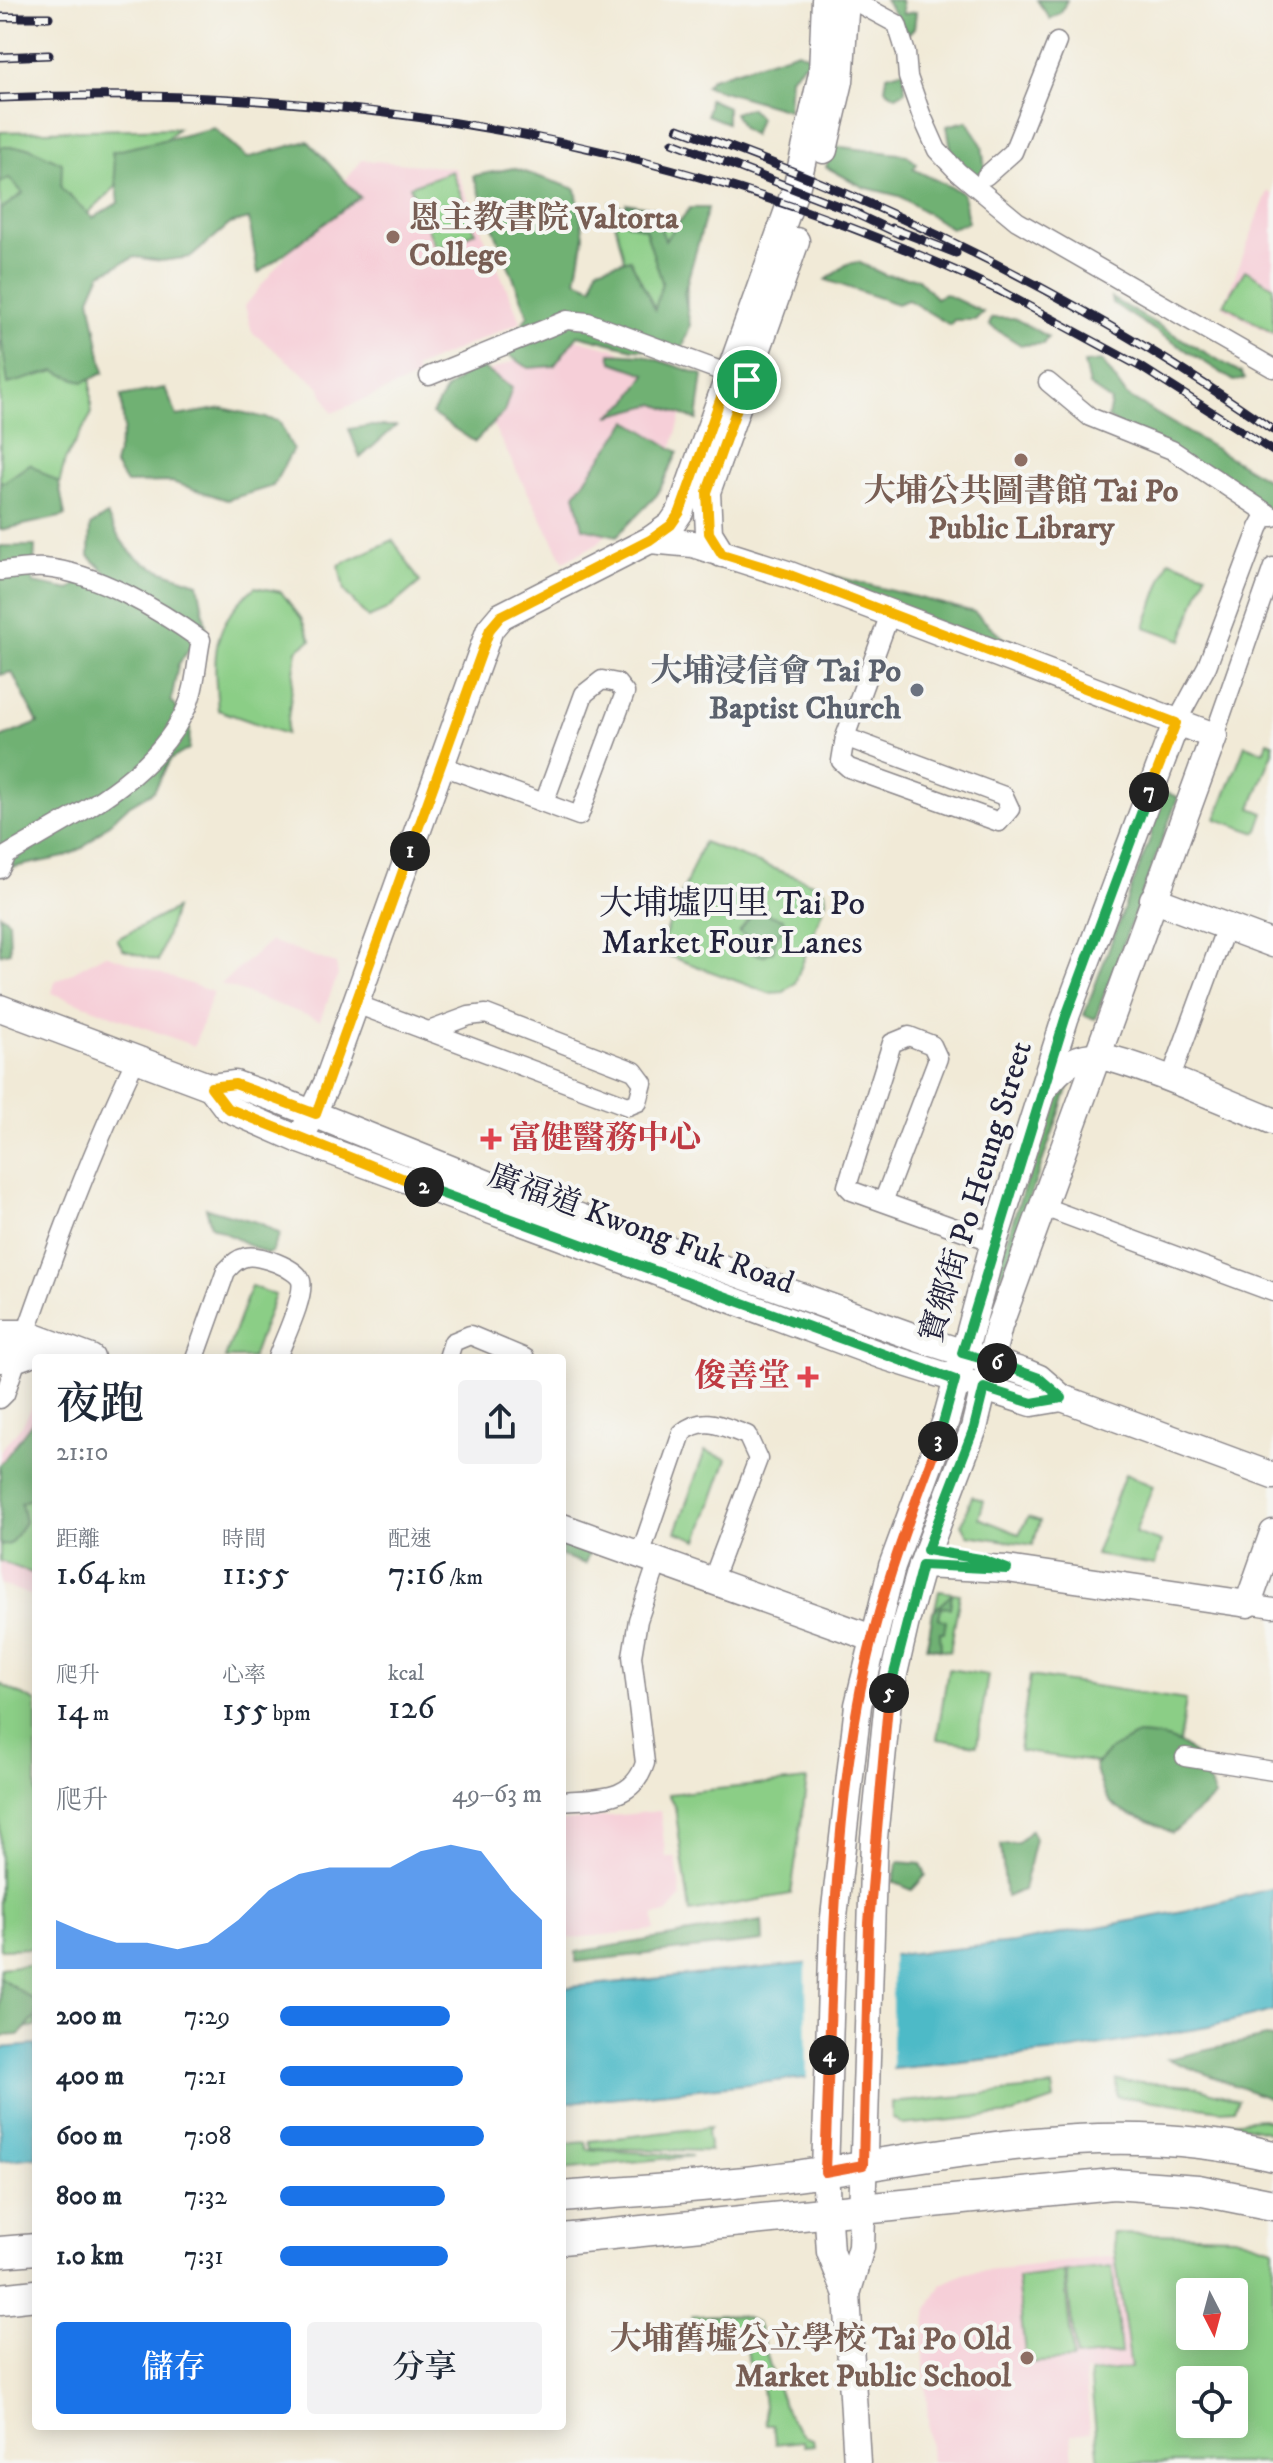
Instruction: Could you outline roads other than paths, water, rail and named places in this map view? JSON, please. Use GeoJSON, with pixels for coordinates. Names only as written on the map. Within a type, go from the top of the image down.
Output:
{"type":"FeatureCollection","features":[{"type":"Feature","properties":{"kind":"main road"},"geometry":{"type":"LineString","coordinates":[[722,554],[709,533],[707,492],[738,378],[804,188],[822,73],[847,2]]}},
{"type":"Feature","properties":{"kind":"main road"},"geometry":{"type":"LineString","coordinates":[[300,1140],[316,1114],[479,652],[490,629],[501,616],[650,540],[671,525],[680,512],[738,378]]}},
{"type":"Feature","properties":{"kind":"main road"},"geometry":{"type":"LineString","coordinates":[[650,540],[693,544],[787,574],[1214,736]]}},
{"type":"Feature","properties":{"kind":"main road","name":"寶鄉街 Po Heung Street"},"geometry":{"type":"LineString","coordinates":[[847,2294],[830,2252],[826,2213],[833,1926],[858,1705],[872,1638],[904,1530],[946,1420],[994,1242],[1047,1085],[1065,1019],[1176,723]]}},
{"type":"Feature","properties":{"kind":"main road","name":"寶鄉街 Po Heung Street"},"geometry":{"type":"LineString","coordinates":[[847,2294],[861,2247],[869,1923],[888,1700],[925,1558],[974,1428],[999,1326],[1214,736]]}},
{"type":"Feature","properties":{"kind":"main road"},"geometry":{"type":"LineString","coordinates":[[1153,899],[1273,944]]}},
{"type":"Feature","properties":{"kind":"main road","name":"廣福道 Kwong Fuk Road"},"geometry":{"type":"LineString","coordinates":[[0,1008],[211,1087],[235,1084],[493,1186],[1039,1378],[1062,1398],[1273,1476]]}},
{"type":"Feature","properties":{"kind":"main road"},"geometry":{"type":"LineString","coordinates":[[1047,1085],[1068,1063],[1095,1056],[1170,1080],[1273,1121]]}},
{"type":"Feature","properties":{"kind":"main road","name":"廣福道 Kwong Fuk Road"},"geometry":{"type":"LineString","coordinates":[[211,1087],[227,1108],[300,1140],[955,1380],[1032,1403],[1062,1398]]}},
{"type":"Feature","properties":{"kind":"main road"},"geometry":{"type":"LineString","coordinates":[[10,1346],[54,1345],[80,1354]]}},
{"type":"Feature","properties":{"kind":"main road"},"geometry":{"type":"LineString","coordinates":[[566,1528],[872,1638]]}},
{"type":"Feature","properties":{"kind":"main road"},"geometry":{"type":"LineString","coordinates":[[925,1558],[980,1559],[1007,1569],[1261,1606],[1273,1533]]}},
{"type":"Feature","properties":{"kind":"main road"},"geometry":{"type":"LineString","coordinates":[[566,2197],[825,2172],[1061,2139],[1120,2136],[1236,2147],[1273,2156]]}},
{"type":"Feature","properties":{"kind":"main road"},"geometry":{"type":"LineString","coordinates":[[566,2239],[1113,2184],[1198,2190],[1273,2205]]}},
{"type":"Feature","properties":{"kind":"main road"},"geometry":{"type":"LineString","coordinates":[[0,2252],[32,2249]]}},
{"type":"Feature","properties":{"kind":"main road"},"geometry":{"type":"LineString","coordinates":[[847,2294],[857,2463]]}},
{"type":"Feature","properties":{"kind":"main road"},"geometry":{"type":"LineString","coordinates":[[0,2299],[32,2295]]}},
{"type":"Feature","properties":{"kind":"street"},"geometry":{"type":"LineString","coordinates":[[847,2],[897,24],[906,53],[908,77],[937,150],[992,203],[1101,273],[1273,368]]}},
{"type":"Feature","properties":{"kind":"street"},"geometry":{"type":"LineString","coordinates":[[986,176],[1013,152],[1057,42]]}},
{"type":"Feature","properties":{"kind":"street"},"geometry":{"type":"LineString","coordinates":[[429,376],[567,320],[588,322],[738,378]]}},
{"type":"Feature","properties":{"kind":"street"},"geometry":{"type":"LineString","coordinates":[[1048,382],[1090,417],[1172,450],[1270,515]]}},
{"type":"Feature","properties":{"kind":"street","name":"寶鄉街 Po Heung Street"},"geometry":{"type":"LineString","coordinates":[[1176,723],[1207,666],[1270,515]]}},
{"type":"Feature","properties":{"kind":"street","name":"寶鄉街 Po Heung Street"},"geometry":{"type":"LineString","coordinates":[[1214,736],[1273,567]]}},
{"type":"Feature","properties":{"kind":"street"},"geometry":{"type":"LineString","coordinates":[[0,571],[45,568],[106,584],[168,616],[201,640],[197,672],[185,713],[150,759],[114,791],[7,855],[0,869]]}},
{"type":"Feature","properties":{"kind":"street"},"geometry":{"type":"LineString","coordinates":[[845,737],[1004,796],[1010,809],[999,822],[849,768],[841,761],[845,737],[890,614]]}},
{"type":"Feature","properties":{"kind":"street"},"geometry":{"type":"LineString","coordinates":[[440,765],[579,816],[625,693],[617,683],[602,680],[584,694],[544,803]]}},
{"type":"Feature","properties":{"kind":"street"},"geometry":{"type":"LineString","coordinates":[[1170,1080],[1226,927]]}},
{"type":"Feature","properties":{"kind":"street"},"geometry":{"type":"LineString","coordinates":[[356,1004],[628,1106],[638,1102],[643,1083],[634,1071],[486,1014],[469,1016],[429,1031]]}},
{"type":"Feature","properties":{"kind":"street"},"geometry":{"type":"LineString","coordinates":[[883,1202],[938,1058],[932,1045],[909,1036],[892,1043],[846,1180],[852,1191],[994,1242]]}},
{"type":"Feature","properties":{"kind":"street"},"geometry":{"type":"LineString","coordinates":[[0,1399],[10,1346],[136,1059]]}},
{"type":"Feature","properties":{"kind":"street"},"geometry":{"type":"LineString","coordinates":[[1044,1207],[1273,1292]]}},
{"type":"Feature","properties":{"kind":"street"},"geometry":{"type":"LineString","coordinates":[[196,1354],[226,1271],[237,1260],[251,1256],[295,1271],[301,1279],[301,1292],[278,1354]]}},
{"type":"Feature","properties":{"kind":"street"},"geometry":{"type":"LineString","coordinates":[[449,1354],[453,1342],[470,1335],[515,1354]]}},
{"type":"Feature","properties":{"kind":"street"},"geometry":{"type":"LineString","coordinates":[[566,1801],[625,1794],[641,1777],[645,1763],[632,1656],[649,1558],[682,1433],[693,1423],[706,1421],[747,1435],[758,1459],[712,1581]]}},
{"type":"Feature","properties":{"kind":"street"},"geometry":{"type":"LineString","coordinates":[[1185,1757],[1273,1771]]}},
{"type":"Feature","properties":{"kind":"water"},"geometry":{"type":"Polygon","coordinates":[[[1273,1888],[1273,2011],[1208,2027],[1068,2051],[566,2103],[566,1988],[1013,1943],[1194,1909],[1273,1888]]]}},
{"type":"Feature","properties":{"kind":"water"},"geometry":{"type":"Polygon","coordinates":[[[32,2045],[32,2157],[0,2161],[0,2048],[32,2045]]]}},
{"type":"Feature","properties":{"kind":"railway"},"geometry":{"type":"LineString","coordinates":[[0,17],[49,17]]}},
{"type":"Feature","properties":{"kind":"railway"},"geometry":{"type":"LineString","coordinates":[[0,57],[49,55]]}},
{"type":"Feature","properties":{"kind":"railway"},"geometry":{"type":"LineString","coordinates":[[0,98],[131,96],[260,101],[388,113],[514,133],[639,161],[762,196],[884,240],[1004,293]]}},
{"type":"Feature","properties":{"kind":"railway"},"geometry":{"type":"LineString","coordinates":[[678,128],[835,189],[986,259],[1132,339],[1273,430]]}},
{"type":"Feature","properties":{"kind":"railway"},"geometry":{"type":"LineString","coordinates":[[673,142],[859,214]]}},
{"type":"Feature","properties":{"kind":"railway"},"geometry":{"type":"LineString","coordinates":[[850,211],[901,235]]}},
{"type":"Feature","properties":{"kind":"railway"},"geometry":{"type":"LineString","coordinates":[[892,228],[956,253]]}},
{"type":"Feature","properties":{"kind":"railway"},"geometry":{"type":"LineString","coordinates":[[995,288],[1141,367],[1273,451]]}},
{"type":"Feature","properties":{"kind":"place","name":"恩主教書院 Valtorta College"},"geometry":{"type":"Point","coordinates":[393,237]}},
{"type":"Feature","properties":{"kind":"place","name":"大埔公共圖書館 Tai Po Public Library"},"geometry":{"type":"Point","coordinates":[1021,460]}},
{"type":"Feature","properties":{"kind":"place","name":"大埔浸信會 Tai Po Baptist Church"},"geometry":{"type":"Point","coordinates":[917,690]}},
{"type":"Feature","properties":{"kind":"place","name":"富健醫務中心"},"geometry":{"type":"Point","coordinates":[491,1139]}},
{"type":"Feature","properties":{"kind":"place","name":"俊善堂"},"geometry":{"type":"Point","coordinates":[808,1377]}},
{"type":"Feature","properties":{"kind":"place","name":"大埔舊墟公立學校 Tai Po Old Market Public School"},"geometry":{"type":"Point","coordinates":[1027,2358]}},
{"type":"Feature","properties":{"kind":"district","name":"大埔墟四里 Tai Po Market Four Lanes"},"geometry":{"type":"Point","coordinates":[732,924]}}]}
